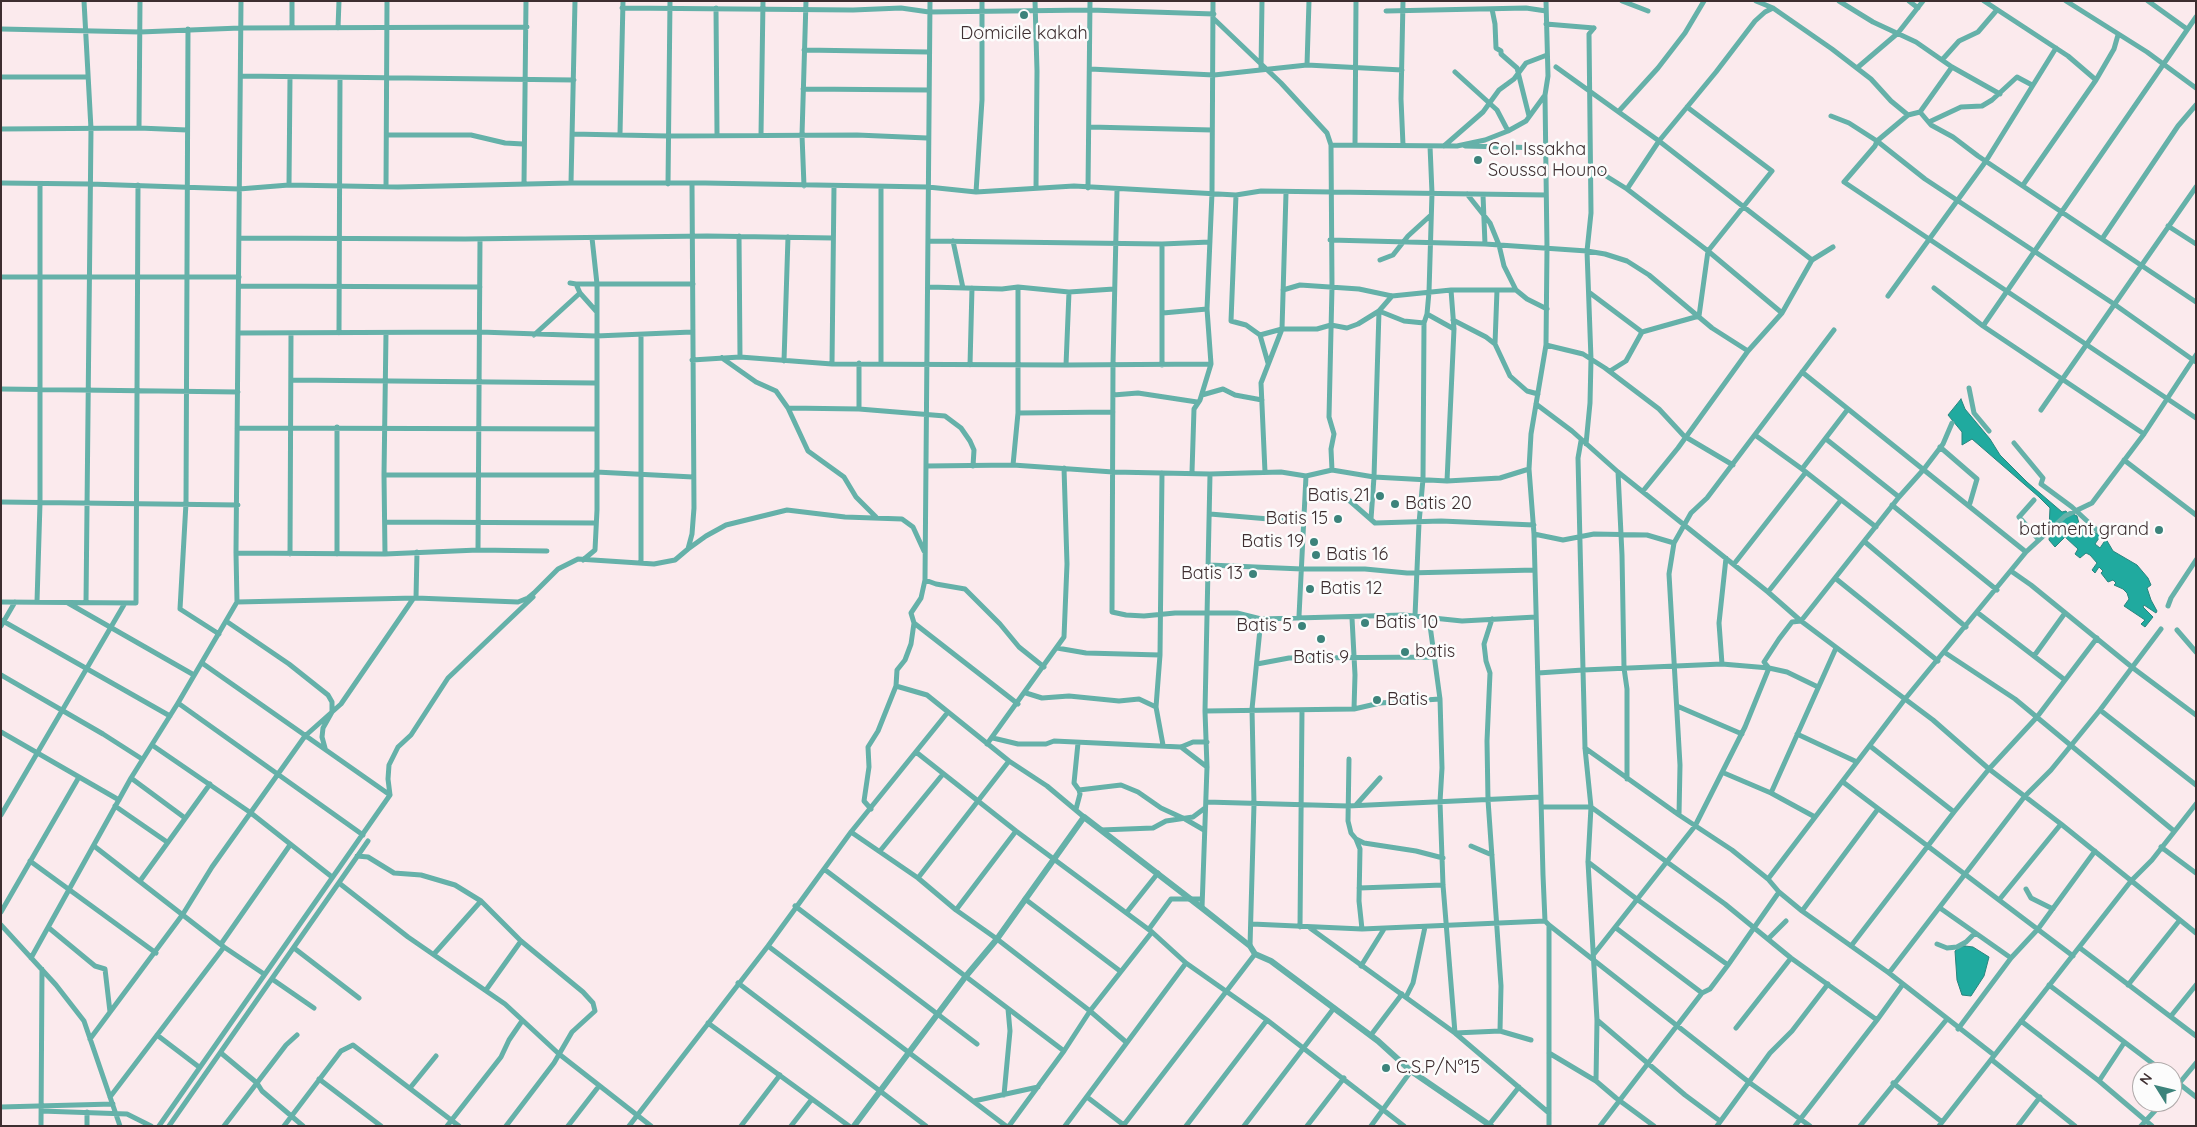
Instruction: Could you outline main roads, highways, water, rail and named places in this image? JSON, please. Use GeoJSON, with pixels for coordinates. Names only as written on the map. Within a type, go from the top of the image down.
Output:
{"type":"FeatureCollection","features":[{"type":"Feature","properties":{"kind":"water"},"geometry":{"type":"Polygon","coordinates":[[[1961,399],[1965,409],[1990,439],[2000,455],[2027,482],[2062,512],[2066,511],[2068,514],[2049,528],[2050,508],[2039,497],[1972,439],[1962,445],[1962,432],[1948,415],[1961,399]]]}},
{"type":"Feature","properties":{"kind":"water"},"geometry":{"type":"Polygon","coordinates":[[[2073,514],[2077,516],[2080,527],[2101,535],[2095,544],[2100,548],[2106,539],[2113,551],[2137,565],[2148,578],[2151,585],[2147,588],[2157,611],[2156,613],[2144,605],[2143,607],[2153,617],[2145,627],[2141,624],[2145,620],[2124,606],[2129,599],[2127,593],[2114,585],[2116,583],[2113,580],[2108,582],[2099,567],[2095,573],[2092,570],[2097,563],[2090,555],[2086,553],[2080,558],[2075,554],[2078,549],[2065,537],[2055,547],[2049,540],[2050,530],[2062,519],[2073,514]]]}},
{"type":"Feature","properties":{"kind":"water"},"geometry":{"type":"Polygon","coordinates":[[[1965,946],[1973,947],[1989,957],[1984,976],[1971,996],[1962,995],[1957,980],[1955,951],[1965,946]]]}},
{"type":"Feature","properties":{"kind":"place","name":"Domicile kakah"},"geometry":{"type":"Point","coordinates":[1024,15]}},
{"type":"Feature","properties":{"kind":"place","name":"Col. Issakha Soussa Houno"},"geometry":{"type":"Point","coordinates":[1478,160]}},
{"type":"Feature","properties":{"kind":"place","name":"Batis 21"},"geometry":{"type":"Point","coordinates":[1380,496]}},
{"type":"Feature","properties":{"kind":"place","name":"Batis 20"},"geometry":{"type":"Point","coordinates":[1395,504]}},
{"type":"Feature","properties":{"kind":"place","name":"Batis 15"},"geometry":{"type":"Point","coordinates":[1338,519]}},
{"type":"Feature","properties":{"kind":"place","name":"batiment grand"},"geometry":{"type":"Point","coordinates":[2159,530]}},
{"type":"Feature","properties":{"kind":"place","name":"Batis 19"},"geometry":{"type":"Point","coordinates":[1314,542]}},
{"type":"Feature","properties":{"kind":"place","name":"Batis 16"},"geometry":{"type":"Point","coordinates":[1316,555]}},
{"type":"Feature","properties":{"kind":"place","name":"Batis 13"},"geometry":{"type":"Point","coordinates":[1253,574]}},
{"type":"Feature","properties":{"kind":"place","name":"Batis 12"},"geometry":{"type":"Point","coordinates":[1310,589]}},
{"type":"Feature","properties":{"kind":"place","name":"Batis 10"},"geometry":{"type":"Point","coordinates":[1365,623]}},
{"type":"Feature","properties":{"kind":"place","name":"Batis 5"},"geometry":{"type":"Point","coordinates":[1302,626]}},
{"type":"Feature","properties":{"kind":"place","name":"Batis 9"},"geometry":{"type":"Point","coordinates":[1321,639]}},
{"type":"Feature","properties":{"kind":"place","name":"batis"},"geometry":{"type":"Point","coordinates":[1405,652]}},
{"type":"Feature","properties":{"kind":"place","name":"Batis"},"geometry":{"type":"Point","coordinates":[1377,700]}},
{"type":"Feature","properties":{"kind":"place","name":"C.S.P/N°15"},"geometry":{"type":"Point","coordinates":[1386,1068]}}]}
